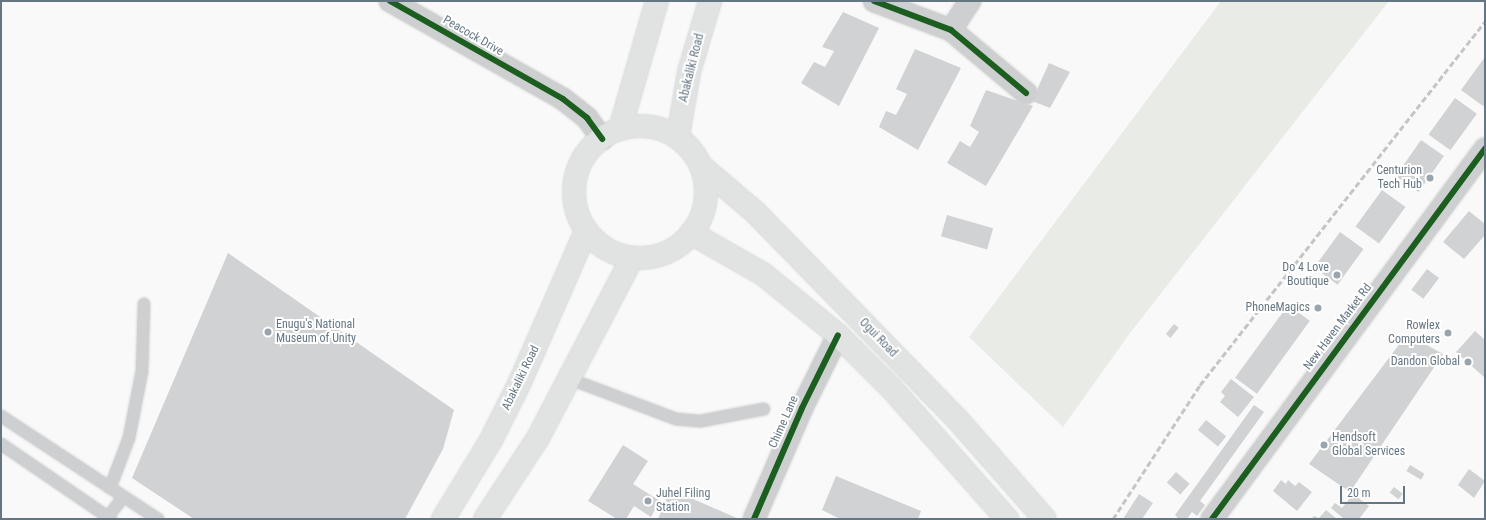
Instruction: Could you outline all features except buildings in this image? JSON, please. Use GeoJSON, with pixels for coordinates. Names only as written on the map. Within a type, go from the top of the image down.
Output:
{"type":"FeatureCollection","features":[{"type":"Feature","properties":{"kind":"main road"},"geometry":{"type":"LineString","coordinates":[[620,128],[657,1]]}},
{"type":"Feature","properties":{"kind":"main road","name":"Abakaliki Road"},"geometry":{"type":"LineString","coordinates":[[678,136],[689,72],[710,1]]}},
{"type":"Feature","properties":{"kind":"main road"},"geometry":{"type":"LineString","coordinates":[[640,125],[660,128],[678,136],[696,155],[702,167],[706,181],[704,208],[692,234],[680,245],[665,253],[632,258],[615,253],[599,244],[586,231],[574,202],[574,185],[585,155],[602,139],[620,128],[640,125]]}},
{"type":"Feature","properties":{"kind":"main road","name":"Ogui Road"},"geometry":{"type":"LineString","coordinates":[[702,167],[755,212],[957,419],[1045,519]]}},
{"type":"Feature","properties":{"kind":"main road","name":"Abakaliki Road"},"geometry":{"type":"LineString","coordinates":[[443,519],[461,491],[520,382],[586,231]]}},
{"type":"Feature","properties":{"kind":"main road"},"geometry":{"type":"LineString","coordinates":[[692,234],[763,274],[838,335],[892,389],[1007,519]]}},
{"type":"Feature","properties":{"kind":"main road"},"geometry":{"type":"LineString","coordinates":[[461,491],[486,516],[538,438],[632,258]]}},
{"type":"Feature","properties":{"kind":"street","name":"Peacock Drive"},"geometry":{"type":"LineString","coordinates":[[390,1],[578,109],[602,139]]}},
{"type":"Feature","properties":{"kind":"street"},"geometry":{"type":"LineString","coordinates":[[874,1],[951,30],[1026,93]]}},
{"type":"Feature","properties":{"kind":"street"},"geometry":{"type":"LineString","coordinates":[[951,30],[970,1]]}},
{"type":"Feature","properties":{"kind":"street","name":"New Haven Market Rd"},"geometry":{"type":"LineString","coordinates":[[1212,519],[1485,149]]}},
{"type":"Feature","properties":{"kind":"street","name":"Chime Lane"},"geometry":{"type":"LineString","coordinates":[[754,519],[802,408],[838,335]]}},
{"type":"Feature","properties":{"kind":"lane"},"geometry":{"type":"LineString","coordinates":[[110,488],[129,438],[142,371],[144,304]]}},
{"type":"Feature","properties":{"kind":"lane"},"geometry":{"type":"LineString","coordinates":[[570,379],[676,420],[701,421],[764,409]]}},
{"type":"Feature","properties":{"kind":"lane"},"geometry":{"type":"LineString","coordinates":[[1,416],[158,519]]}},
{"type":"Feature","properties":{"kind":"lane"},"geometry":{"type":"LineString","coordinates":[[1,444],[110,518],[123,496]]}},
{"type":"Feature","properties":{"kind":"shaded area"},"geometry":{"type":"Polygon","coordinates":[[[1221,1],[1389,1],[1130,333],[1063,427],[969,337],[1221,1]]]}},
{"type":"Feature","properties":{"kind":"railway"},"geometry":{"type":"LineString","coordinates":[[1113,519],[1200,385],[1485,22]]}},
{"type":"Feature","properties":{"kind":"cycle path"},"geometry":{"type":"LineString","coordinates":[[390,1],[563,99],[587,118],[602,139]]}},
{"type":"Feature","properties":{"kind":"cycle path"},"geometry":{"type":"LineString","coordinates":[[874,1],[951,30],[1026,93]]}},
{"type":"Feature","properties":{"kind":"cycle path"},"geometry":{"type":"LineString","coordinates":[[1212,519],[1485,149]]}},
{"type":"Feature","properties":{"kind":"cycle path"},"geometry":{"type":"LineString","coordinates":[[754,519],[802,408],[838,335]]}},
{"type":"Feature","properties":{"kind":"place","name":"Centurion Tech Hub"},"geometry":{"type":"Point","coordinates":[1430,178]}},
{"type":"Feature","properties":{"kind":"place","name":"Do 4 Love Boutique"},"geometry":{"type":"Point","coordinates":[1337,275]}},
{"type":"Feature","properties":{"kind":"place","name":"PhoneMagics"},"geometry":{"type":"Point","coordinates":[1318,308]}},
{"type":"Feature","properties":{"kind":"place","name":"Enugu's National Museum of Unity"},"geometry":{"type":"Point","coordinates":[268,332]}},
{"type":"Feature","properties":{"kind":"place","name":"Rowlex Computers"},"geometry":{"type":"Point","coordinates":[1448,333]}},
{"type":"Feature","properties":{"kind":"place","name":"Dandon Global"},"geometry":{"type":"Point","coordinates":[1468,362]}},
{"type":"Feature","properties":{"kind":"place","name":"Hendsoft Global Services"},"geometry":{"type":"Point","coordinates":[1324,445]}},
{"type":"Feature","properties":{"kind":"place","name":"Juhel Filing Station"},"geometry":{"type":"Point","coordinates":[648,501]}}]}
